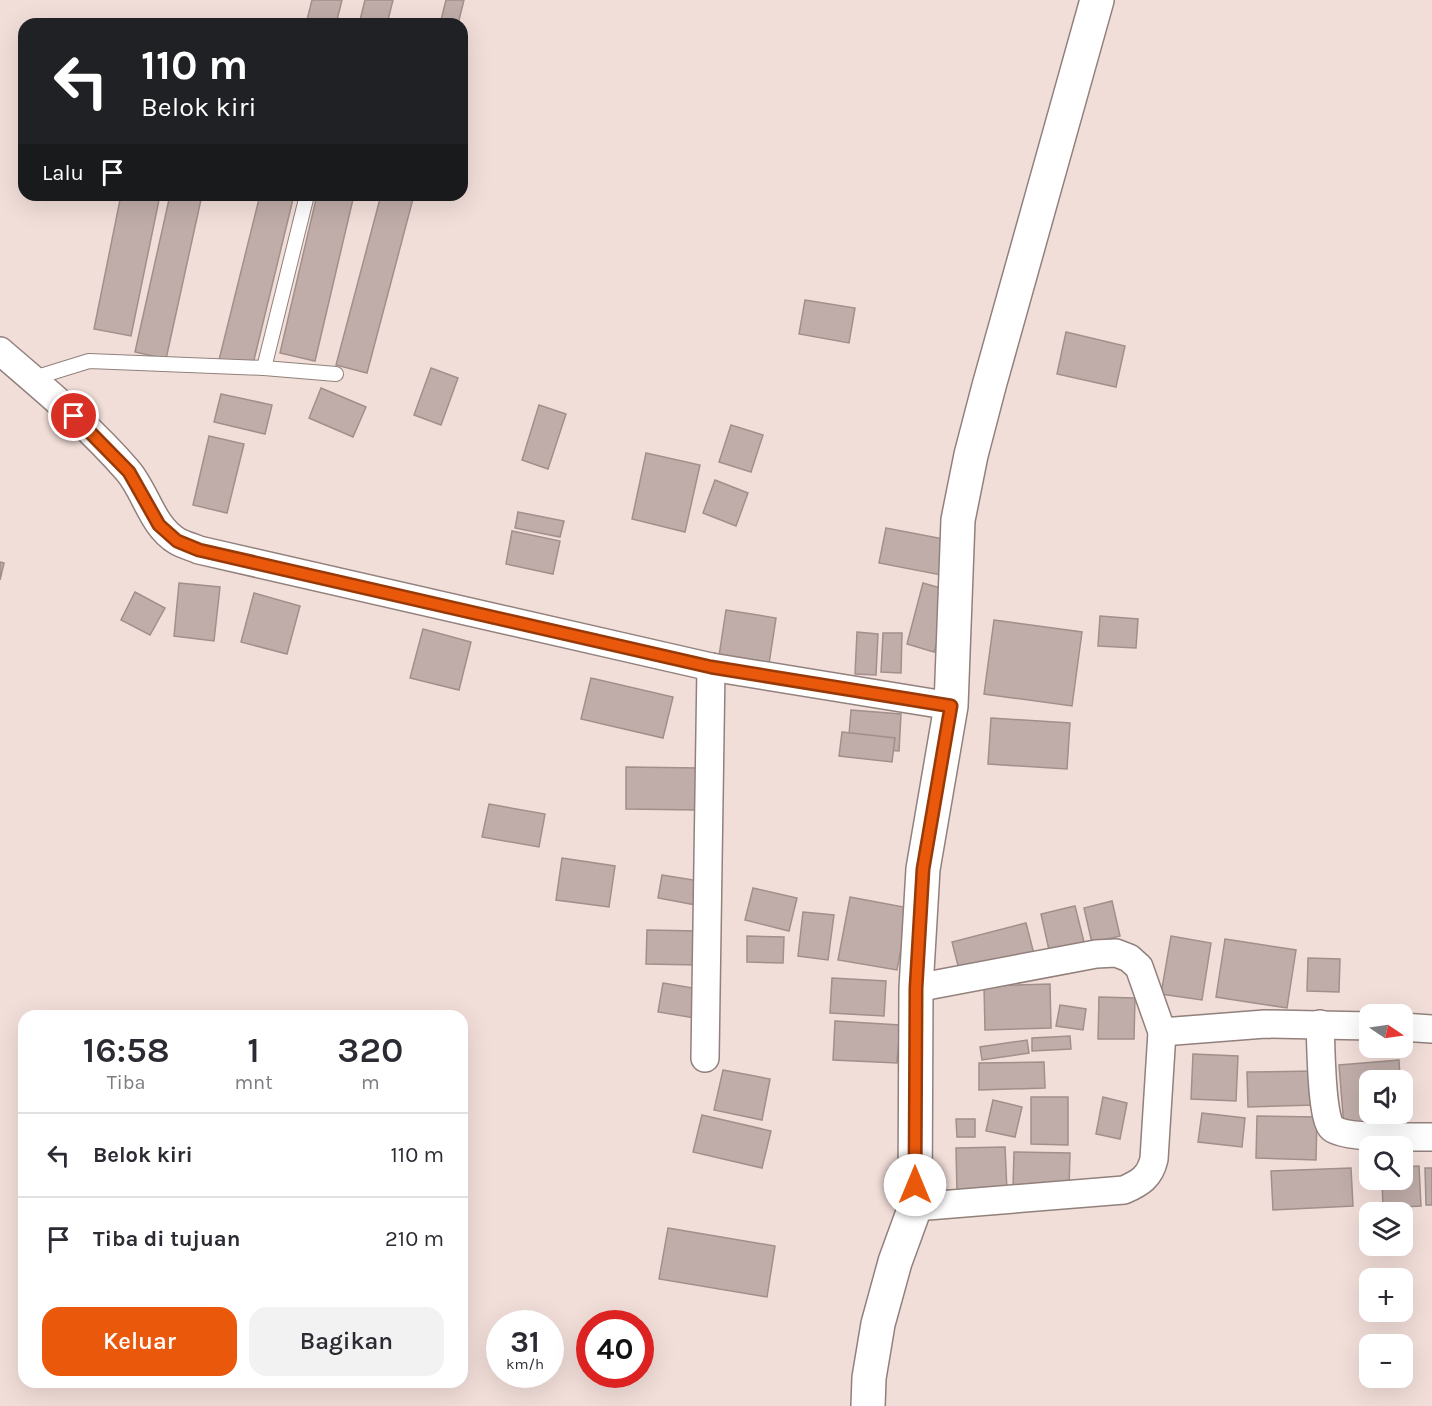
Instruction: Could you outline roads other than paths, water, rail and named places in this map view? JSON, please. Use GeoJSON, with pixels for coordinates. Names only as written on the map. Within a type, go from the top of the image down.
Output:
{"type":"FeatureCollection","features":[{"type":"Feature","properties":{"kind":"street"},"geometry":{"type":"LineString","coordinates":[[868,1406],[869,1378],[878,1324],[895,1262],[915,1207],[916,988],[923,869],[951,706],[958,520],[989,386],[1097,0]]}},
{"type":"Feature","properties":{"kind":"street"},"geometry":{"type":"LineString","coordinates":[[0,351],[60,401],[129,472],[159,525],[177,541],[199,550],[711,667],[951,706]]}},
{"type":"Feature","properties":{"kind":"street"},"geometry":{"type":"LineString","coordinates":[[705,1058],[711,667]]}},
{"type":"Feature","properties":{"kind":"street"},"geometry":{"type":"LineString","coordinates":[[915,1207],[1124,1190],[1146,1179],[1152,1170],[1154,1159],[1162,1032],[1139,967],[1128,958],[1116,954],[1096,954],[916,988]]}},
{"type":"Feature","properties":{"kind":"street"},"geometry":{"type":"LineString","coordinates":[[1162,1032],[1265,1024],[1359,1026]]}},
{"type":"Feature","properties":{"kind":"street"},"geometry":{"type":"LineString","coordinates":[[1320,1024],[1325,1112],[1329,1126],[1348,1134],[1432,1137]]}},
{"type":"Feature","properties":{"kind":"street"},"geometry":{"type":"LineString","coordinates":[[1413,1028],[1432,1029]]}},
{"type":"Feature","properties":{"kind":"lane"},"geometry":{"type":"LineString","coordinates":[[264,368],[306,201]]}},
{"type":"Feature","properties":{"kind":"lane"},"geometry":{"type":"LineString","coordinates":[[34,378],[89,361],[264,368],[336,374]]}}]}
